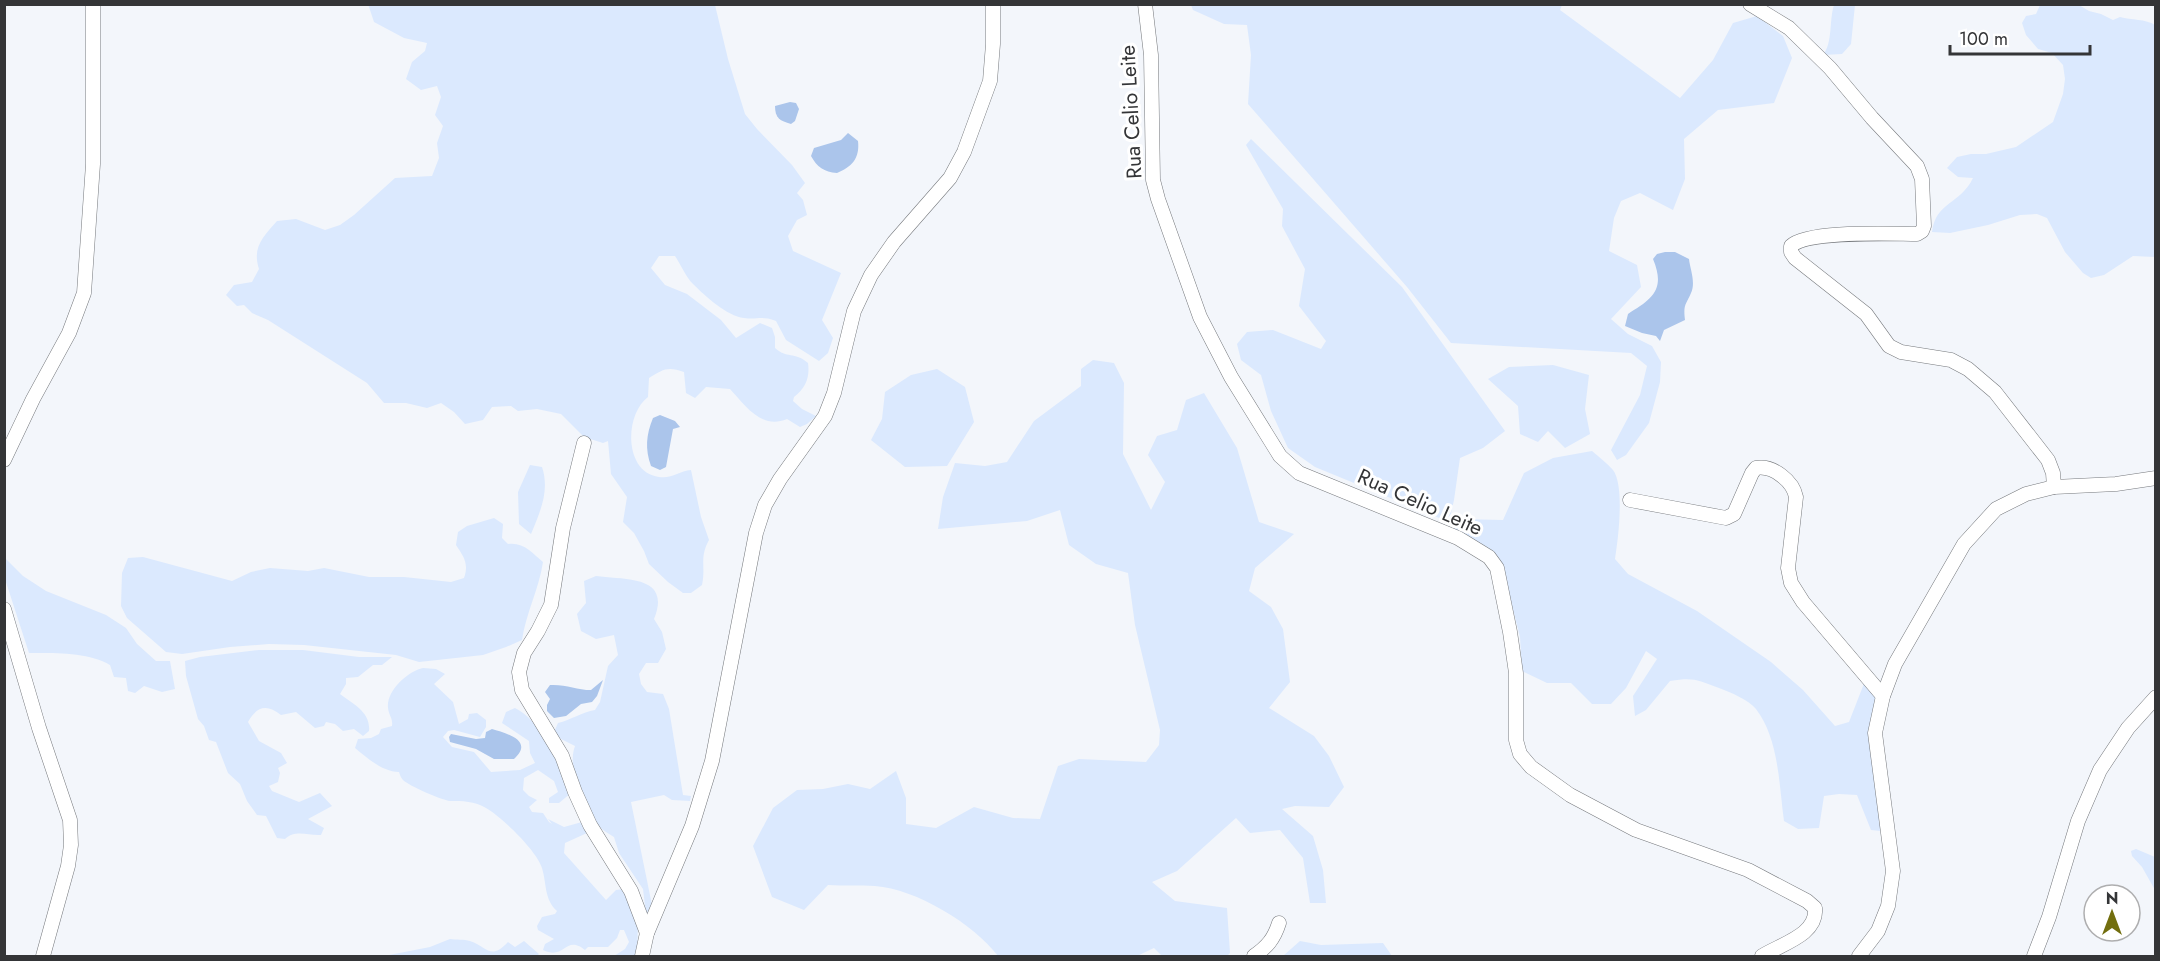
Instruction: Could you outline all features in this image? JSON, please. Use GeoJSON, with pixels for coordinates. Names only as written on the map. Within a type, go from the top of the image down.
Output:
{"type":"FeatureCollection","features":[{"type":"Feature","properties":{"kind":"street"},"geometry":{"type":"LineString","coordinates":[[4,460],[33,399],[69,333],[84,293],[93,164],[93,4]]}},
{"type":"Feature","properties":{"kind":"street"},"geometry":{"type":"LineString","coordinates":[[642,957],[647,933],[692,826],[712,761],[756,533],[765,504],[825,416],[834,393],[854,311],[871,275],[894,242],[950,178],[964,152],[990,81],[993,4]]}},
{"type":"Feature","properties":{"kind":"street","name":"Rua Celio Leite"},"geometry":{"type":"LineString","coordinates":[[1145,4],[1151,55],[1153,180],[1158,199],[1200,317],[1232,377],[1280,456],[1299,473],[1458,538],[1489,557],[1497,568],[1510,632],[1516,673],[1516,740],[1520,754],[1531,767],[1570,795],[1636,830],[1748,870],[1807,901],[1815,908],[1816,917],[1811,926],[1797,938],[1762,957]]}},
{"type":"Feature","properties":{"kind":"street"},"geometry":{"type":"LineString","coordinates":[[1750,4],[1789,28],[1830,68],[1921,172],[1924,225],[1922,231],[1917,234],[1847,234],[1811,238],[1796,242],[1791,246],[1791,252],[1795,258],[1866,314],[1889,346],[1901,352],[1951,360],[1968,369],[1995,392],[2048,460],[2054,473],[2054,487]]}},
{"type":"Feature","properties":{"kind":"street"},"geometry":{"type":"LineString","coordinates":[[584,444],[563,528],[550,605],[538,632],[524,653],[519,672],[522,690],[562,756],[590,825],[631,891],[647,933]]}},
{"type":"Feature","properties":{"kind":"street"},"geometry":{"type":"LineString","coordinates":[[1630,500],[1726,518],[1734,514],[1756,468],[1767,468],[1790,481],[1795,488],[1796,497],[1788,568],[1791,583],[1803,602],[1883,696]]}},
{"type":"Feature","properties":{"kind":"street"},"geometry":{"type":"LineString","coordinates":[[1859,957],[1878,931],[1888,906],[1893,871],[1875,733],[1883,696],[1895,664],[1964,544],[1996,508],[2026,494],[2054,487],[2116,484],[2156,478]]}},
{"type":"Feature","properties":{"kind":"street"},"geometry":{"type":"LineString","coordinates":[[4,609],[39,728],[70,820],[71,845],[66,875],[43,957]]}},
{"type":"Feature","properties":{"kind":"street"},"geometry":{"type":"LineString","coordinates":[[2034,957],[2049,917],[2078,821],[2100,770],[2128,728],[2156,697]]}},
{"type":"Feature","properties":{"kind":"street"},"geometry":{"type":"LineString","coordinates":[[1254,957],[1274,937],[1279,923]]}},
{"type":"Feature","properties":{"kind":"shaded area"},"geometry":{"type":"Polygon","coordinates":[[[368,4],[715,5],[745,114],[792,165],[805,183],[797,193],[803,200],[807,215],[797,220],[788,236],[793,251],[841,273],[822,320],[833,338],[828,353],[819,361],[786,340],[776,321],[767,318],[737,316],[717,305],[690,281],[675,256],[659,256],[651,268],[665,285],[687,294],[721,320],[736,338],[760,323],[772,328],[775,348],[808,363],[806,382],[793,401],[816,416],[800,427],[787,419],[778,422],[769,421],[754,414],[730,389],[706,387],[695,398],[686,393],[684,372],[666,369],[649,378],[648,397],[640,405],[635,417],[631,442],[639,465],[647,473],[664,477],[691,470],[701,517],[709,540],[703,557],[702,585],[691,593],[683,593],[649,564],[634,533],[623,522],[627,497],[611,474],[608,441],[603,443],[584,437],[561,414],[537,409],[518,411],[511,406],[492,407],[483,420],[465,424],[441,403],[427,408],[406,403],[384,403],[367,383],[268,320],[252,313],[244,305],[237,306],[226,295],[234,285],[252,282],[259,269],[257,254],[260,243],[277,221],[296,219],[325,230],[340,225],[354,215],[395,178],[432,176],[439,158],[437,143],[443,126],[435,115],[441,97],[437,86],[421,90],[406,79],[412,62],[425,51],[427,43],[404,38],[374,22],[368,4]]]}},
{"type":"Feature","properties":{"kind":"shaded area"},"geometry":{"type":"Polygon","coordinates":[[[1191,5],[1562,5],[1560,10],[1680,98],[1713,60],[1733,23],[1757,16],[1783,36],[1792,58],[1774,103],[1718,110],[1684,139],[1685,179],[1673,210],[1640,193],[1621,201],[1614,218],[1609,251],[1637,265],[1641,287],[1611,319],[1628,334],[1652,346],[1661,362],[1660,382],[1649,423],[1626,455],[1617,460],[1611,450],[1640,395],[1647,366],[1631,353],[1451,343],[1407,287],[1248,104],[1251,55],[1247,25],[1224,24],[1193,10],[1191,5]]]}},
{"type":"Feature","properties":{"kind":"shaded area"},"geometry":{"type":"Polygon","coordinates":[[[1834,5],[1855,5],[1851,44],[1842,54],[1823,55],[1830,38],[1834,5]]]}},
{"type":"Feature","properties":{"kind":"shaded area"},"geometry":{"type":"Polygon","coordinates":[[[2040,5],[2079,5],[2113,20],[2120,17],[2155,25],[2155,257],[2133,256],[2104,275],[2091,278],[2083,273],[2065,252],[2047,218],[2037,214],[2020,215],[1950,233],[1932,232],[1938,214],[1968,187],[1973,178],[1958,177],[1947,168],[1957,157],[1986,154],[2016,147],[2053,122],[2063,94],[2065,79],[2063,65],[2052,53],[2038,49],[2026,35],[2022,23],[2026,16],[2036,14],[2040,5]]]}},
{"type":"Feature","properties":{"kind":"shaded area"},"geometry":{"type":"Polygon","coordinates":[[[1251,139],[1402,287],[1505,431],[1483,448],[1460,458],[1449,522],[1315,467],[1288,448],[1271,411],[1261,375],[1241,360],[1237,344],[1247,332],[1273,330],[1321,349],[1326,341],[1299,306],[1305,269],[1282,226],[1283,209],[1246,145],[1251,139]]]}},
{"type":"Feature","properties":{"kind":"shaded area"},"geometry":{"type":"Polygon","coordinates":[[[1093,360],[1114,363],[1124,383],[1123,454],[1151,510],[1165,482],[1148,455],[1157,436],[1177,430],[1186,400],[1204,393],[1237,448],[1259,522],[1294,534],[1255,568],[1249,591],[1271,607],[1283,629],[1290,682],[1269,708],[1314,736],[1329,756],[1344,787],[1329,807],[1295,806],[1282,809],[1313,836],[1323,870],[1326,903],[1310,903],[1303,858],[1280,830],[1250,833],[1236,818],[1177,871],[1152,882],[1175,901],[1227,908],[1230,953],[1227,956],[1162,956],[1154,948],[1137,956],[998,956],[974,932],[943,910],[926,901],[891,889],[875,886],[828,885],[804,910],[772,897],[753,846],[773,808],[797,790],[823,789],[848,784],[870,789],[896,771],[906,798],[906,824],[936,828],[974,807],[1013,818],[1040,819],[1058,766],[1079,759],[1146,762],[1159,745],[1160,730],[1135,625],[1128,573],[1096,564],[1069,545],[1060,510],[1027,521],[938,529],[943,497],[955,463],[985,466],[1007,462],[1034,421],[1081,386],[1081,369],[1093,360]]]}},
{"type":"Feature","properties":{"kind":"shaded area"},"geometry":{"type":"Polygon","coordinates":[[[1553,365],[1589,375],[1585,409],[1590,434],[1565,448],[1548,431],[1538,442],[1520,434],[1518,406],[1488,379],[1509,367],[1553,365]]]}},
{"type":"Feature","properties":{"kind":"shaded area"},"geometry":{"type":"Polygon","coordinates":[[[937,369],[965,387],[974,422],[947,466],[905,467],[871,440],[882,419],[885,392],[911,375],[937,369]]]}},
{"type":"Feature","properties":{"kind":"shaded area"},"geometry":{"type":"Polygon","coordinates":[[[1592,451],[1611,467],[1617,478],[1620,513],[1615,559],[1628,574],[1697,611],[1771,662],[1803,690],[1835,726],[1849,722],[1865,681],[1878,694],[1881,831],[1871,830],[1857,795],[1824,796],[1819,828],[1798,829],[1784,821],[1774,748],[1764,721],[1749,702],[1734,694],[1695,680],[1670,681],[1646,710],[1635,716],[1633,696],[1657,659],[1646,651],[1626,688],[1611,704],[1592,704],[1571,683],[1547,683],[1522,671],[1520,637],[1501,562],[1484,547],[1454,529],[1459,519],[1503,520],[1524,473],[1553,458],[1592,451]]]}},
{"type":"Feature","properties":{"kind":"shaded area"},"geometry":{"type":"Polygon","coordinates":[[[530,465],[542,467],[545,484],[543,501],[531,534],[519,524],[518,492],[530,465]]]}},
{"type":"Feature","properties":{"kind":"shaded area"},"geometry":{"type":"Polygon","coordinates":[[[494,518],[503,524],[502,538],[508,544],[523,546],[543,562],[522,640],[483,655],[419,662],[396,655],[304,645],[269,644],[182,654],[166,652],[127,618],[121,606],[122,573],[128,558],[143,557],[232,581],[251,572],[270,568],[308,571],[324,568],[369,577],[404,577],[451,582],[464,578],[466,569],[465,561],[456,545],[458,532],[467,526],[494,518]]]}},
{"type":"Feature","properties":{"kind":"shaded area"},"geometry":{"type":"Polygon","coordinates":[[[5,558],[23,576],[46,591],[106,615],[126,628],[137,644],[156,661],[170,661],[175,689],[162,692],[144,686],[135,693],[128,691],[126,678],[114,677],[110,665],[101,661],[71,654],[29,653],[5,579],[5,558]]]}},
{"type":"Feature","properties":{"kind":"shaded area"},"geometry":{"type":"Polygon","coordinates":[[[596,576],[643,582],[657,594],[658,605],[654,619],[662,632],[666,649],[658,663],[646,663],[639,674],[641,684],[647,692],[663,694],[669,709],[683,795],[691,796],[690,801],[672,800],[664,795],[631,802],[653,910],[647,922],[643,889],[619,853],[614,837],[601,828],[591,813],[574,767],[575,746],[561,739],[554,732],[558,723],[595,710],[600,702],[608,666],[618,655],[614,635],[596,639],[581,631],[577,614],[586,603],[584,581],[596,576]]]}},
{"type":"Feature","properties":{"kind":"shaded area"},"geometry":{"type":"Polygon","coordinates":[[[259,650],[303,650],[359,657],[392,657],[382,665],[373,665],[358,677],[346,678],[346,684],[340,694],[360,709],[367,719],[369,731],[363,736],[354,729],[343,731],[335,724],[326,722],[324,726],[315,728],[296,712],[281,715],[267,708],[259,710],[248,722],[259,741],[281,753],[287,763],[278,768],[280,773],[278,782],[269,786],[272,791],[299,802],[320,793],[332,806],[308,819],[324,828],[321,835],[293,834],[285,839],[277,838],[266,816],[257,815],[247,801],[240,784],[228,773],[216,742],[209,740],[204,726],[198,719],[186,676],[185,661],[259,650]]]}},
{"type":"Feature","properties":{"kind":"shaded area"},"geometry":{"type":"Polygon","coordinates":[[[423,668],[436,669],[445,674],[434,684],[453,702],[459,724],[468,719],[469,714],[477,713],[486,720],[486,727],[480,737],[454,730],[448,731],[443,737],[452,747],[474,752],[491,772],[520,770],[535,763],[530,753],[529,741],[502,723],[506,712],[515,708],[534,723],[549,745],[571,793],[559,803],[549,803],[549,798],[558,792],[554,781],[538,770],[524,778],[523,790],[537,800],[529,807],[532,812],[543,813],[552,824],[548,819],[564,827],[582,822],[587,833],[565,843],[564,853],[606,900],[616,890],[624,889],[638,922],[637,956],[614,956],[625,949],[629,942],[624,930],[620,930],[617,938],[608,947],[588,947],[585,950],[573,945],[550,953],[543,950],[545,944],[554,939],[538,930],[537,926],[542,917],[555,914],[557,911],[548,897],[539,861],[518,835],[493,812],[482,806],[446,800],[412,786],[403,780],[399,772],[381,767],[355,748],[358,739],[371,738],[379,734],[381,729],[392,726],[388,702],[394,689],[405,677],[423,668]]]}},
{"type":"Feature","properties":{"kind":"shaded area"},"geometry":{"type":"Polygon","coordinates":[[[2136,849],[2155,857],[2155,890],[2142,867],[2132,856],[2131,851],[2136,849]]]}},
{"type":"Feature","properties":{"kind":"shaded area"},"geometry":{"type":"Polygon","coordinates":[[[450,939],[470,941],[493,952],[508,942],[515,947],[524,941],[539,954],[537,956],[384,956],[430,947],[450,939]]]}},
{"type":"Feature","properties":{"kind":"shaded area"},"geometry":{"type":"Polygon","coordinates":[[[1300,941],[1321,945],[1383,943],[1392,956],[1283,956],[1300,941]]]}},
{"type":"Feature","properties":{"kind":"water"},"geometry":{"type":"Polygon","coordinates":[[[790,102],[796,103],[799,109],[795,121],[791,124],[779,118],[775,106],[790,102]]]}},
{"type":"Feature","properties":{"kind":"water"},"geometry":{"type":"Polygon","coordinates":[[[848,133],[858,141],[858,152],[851,165],[837,173],[818,166],[811,156],[814,148],[841,140],[848,133]]]}},
{"type":"Feature","properties":{"kind":"water"},"geometry":{"type":"Polygon","coordinates":[[[1675,252],[1689,259],[1693,284],[1685,308],[1685,320],[1664,330],[1660,341],[1656,336],[1625,326],[1628,314],[1654,293],[1658,279],[1653,259],[1657,254],[1675,252]]]}},
{"type":"Feature","properties":{"kind":"water"},"geometry":{"type":"Polygon","coordinates":[[[660,415],[675,421],[680,427],[673,429],[666,467],[660,470],[651,466],[647,442],[653,418],[660,415]]]}},
{"type":"Feature","properties":{"kind":"water"},"geometry":{"type":"Polygon","coordinates":[[[603,680],[592,702],[581,704],[566,716],[554,718],[547,711],[550,699],[545,692],[550,685],[591,690],[603,680]]]}},
{"type":"Feature","properties":{"kind":"water"},"geometry":{"type":"Polygon","coordinates":[[[492,729],[510,735],[520,742],[520,752],[514,759],[494,759],[476,749],[450,742],[451,734],[476,739],[485,738],[486,732],[492,729]]]}}]}
